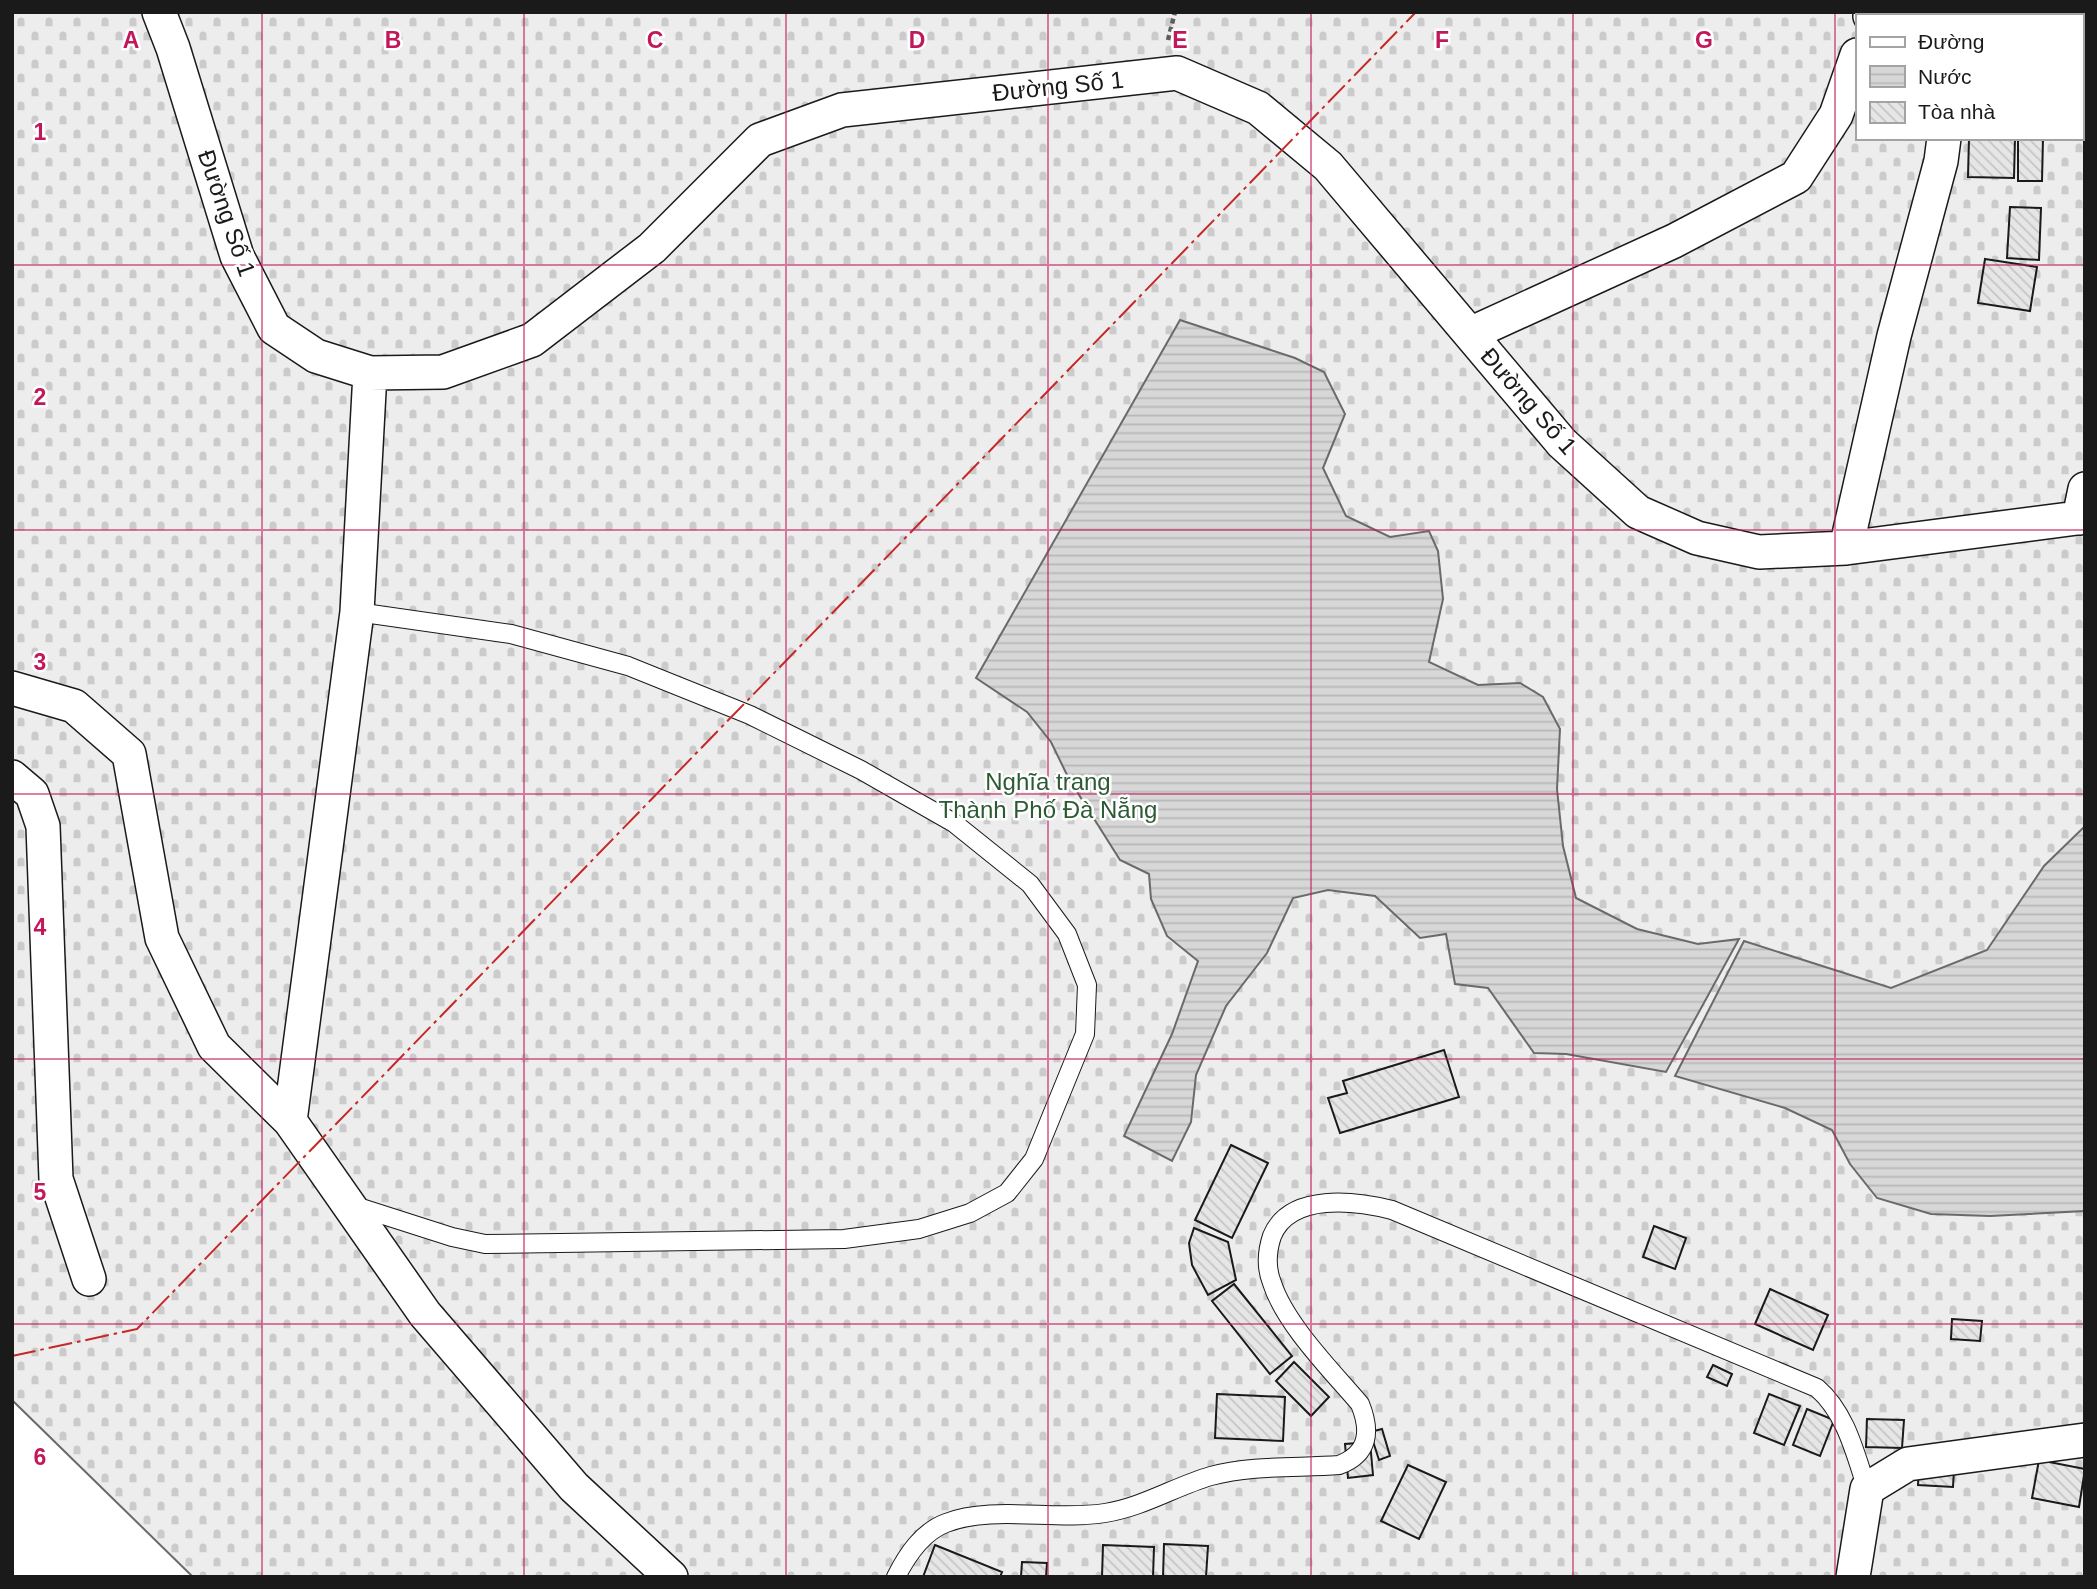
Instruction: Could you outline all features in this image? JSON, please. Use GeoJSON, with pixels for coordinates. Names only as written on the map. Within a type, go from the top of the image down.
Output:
{"type":"FeatureCollection","features":[{"type":"Feature","properties":{"kind":"street","name":"Đường Số 1"},"geometry":{"type":"LineString","coordinates":[[159,12],[173,48],[237,256],[274,328],[316,356],[370,373],[443,372],[532,340],[652,248],[760,140],[842,110],[1177,73],[1258,108],[1328,166],[1562,443],[1638,512],[1697,538],[1759,552],[1846,548],[2083,508]]}},
{"type":"Feature","properties":{"kind":"street"},"geometry":{"type":"LineString","coordinates":[[1470,334],[1674,241],[1796,177],[1836,115],[1856,58]]}},
{"type":"Feature","properties":{"kind":"street"},"geometry":{"type":"LineString","coordinates":[[1846,548],[1894,336],[1941,161],[1944,140]]}},
{"type":"Feature","properties":{"kind":"street"},"geometry":{"type":"LineString","coordinates":[[290,1121],[357,612],[370,373]]}},
{"type":"Feature","properties":{"kind":"street"},"geometry":{"type":"LineString","coordinates":[[12,688],[74,706],[129,754],[162,938],[214,1046],[290,1121],[425,1314],[565,1477],[671,1577]]}},
{"type":"Feature","properties":{"kind":"street"},"geometry":{"type":"LineString","coordinates":[[12,777],[32,794],[43,826],[56,1179],[89,1279]]}},
{"type":"Feature","properties":{"kind":"street"},"geometry":{"type":"LineString","coordinates":[[1853,1577],[1867,1489],[1908,1464],[2085,1440]]}},
{"type":"Feature","properties":{"kind":"lane"},"geometry":{"type":"LineString","coordinates":[[347,1203],[452,1237],[485,1244],[844,1239],[919,1229],[970,1213],[1006,1193],[1034,1159],[1085,1034],[1087,985],[1067,934],[1030,884],[954,823],[861,770],[750,715],[628,666],[511,634],[357,612]]}},
{"type":"Feature","properties":{"kind":"lane"},"geometry":{"type":"LineString","coordinates":[[896,1577],[915,1546],[930,1532],[944,1523],[962,1518],[980,1515],[1107,1513],[1210,1476],[1236,1471],[1339,1465],[1352,1460],[1359,1453],[1367,1431],[1360,1404],[1296,1327],[1272,1284],[1268,1265],[1268,1247],[1285,1216],[1302,1208],[1324,1204],[1348,1202],[1392,1210],[1817,1388],[1838,1410],[1867,1489]]}},
{"type":"Feature","properties":{"kind":"green space","name":"Nghĩa trang Thành Phố Đà Nẵng"},"geometry":{"type":"Polygon","coordinates":[[[12,12],[2085,12],[2085,1577],[193,1577],[12,1400],[12,12]]]}},
{"type":"Feature","properties":{"kind":"water"},"geometry":{"type":"Polygon","coordinates":[[[1180,320],[1295,358],[1324,372],[1345,414],[1323,468],[1346,516],[1390,537],[1429,531],[1438,551],[1443,599],[1429,662],[1478,685],[1520,683],[1543,697],[1560,729],[1557,789],[1563,846],[1576,898],[1637,929],[1698,944],[1739,939],[1666,1072],[1566,1054],[1534,1053],[1488,988],[1455,984],[1446,934],[1420,938],[1375,896],[1328,890],[1293,898],[1267,953],[1226,1006],[1196,1075],[1191,1122],[1172,1161],[1124,1136],[1172,1034],[1198,961],[1167,936],[1151,899],[1149,874],[1120,860],[1069,779],[1051,742],[1027,712],[976,678],[1180,320]]]}},
{"type":"Feature","properties":{"kind":"water"},"geometry":{"type":"Polygon","coordinates":[[[2085,826],[2085,1211],[1990,1216],[1931,1214],[1877,1198],[1850,1164],[1832,1130],[1785,1108],[1675,1076],[1744,941],[1891,988],[1987,950],[2044,866],[2085,826]]]}},
{"type":"Feature","properties":{"kind":"building"},"geometry":{"type":"Polygon","coordinates":[[[1969,140],[2015,140],[2014,178],[1968,177],[1969,140]]]}},
{"type":"Feature","properties":{"kind":"building"},"geometry":{"type":"Polygon","coordinates":[[[2018,140],[2043,140],[2042,181],[2018,181],[2018,140]]]}},
{"type":"Feature","properties":{"kind":"building"},"geometry":{"type":"Polygon","coordinates":[[[2010,207],[2041,208],[2039,260],[2007,258],[2010,207]]]}},
{"type":"Feature","properties":{"kind":"building"},"geometry":{"type":"Polygon","coordinates":[[[1985,259],[2037,267],[2030,311],[1978,303],[1985,259]]]}},
{"type":"Feature","properties":{"kind":"building"},"geometry":{"type":"Polygon","coordinates":[[[1444,1050],[1459,1097],[1340,1133],[1328,1098],[1347,1093],[1343,1081],[1444,1050]]]}},
{"type":"Feature","properties":{"kind":"building"},"geometry":{"type":"Polygon","coordinates":[[[1231,1145],[1268,1163],[1232,1238],[1195,1220],[1231,1145]]]}},
{"type":"Feature","properties":{"kind":"building"},"geometry":{"type":"Polygon","coordinates":[[[1654,1226],[1686,1238],[1675,1269],[1643,1257],[1654,1226]]]}},
{"type":"Feature","properties":{"kind":"building"},"geometry":{"type":"Polygon","coordinates":[[[1194,1228],[1228,1242],[1236,1280],[1208,1295],[1192,1265],[1189,1243],[1194,1228]]]}},
{"type":"Feature","properties":{"kind":"building"},"geometry":{"type":"Polygon","coordinates":[[[1234,1284],[1292,1356],[1270,1374],[1212,1301],[1234,1284]]]}},
{"type":"Feature","properties":{"kind":"building"},"geometry":{"type":"Polygon","coordinates":[[[1770,1289],[1828,1315],[1813,1350],[1755,1324],[1770,1289]]]}},
{"type":"Feature","properties":{"kind":"building"},"geometry":{"type":"Polygon","coordinates":[[[1952,1319],[1982,1321],[1980,1341],[1951,1339],[1952,1319]]]}},
{"type":"Feature","properties":{"kind":"building"},"geometry":{"type":"Polygon","coordinates":[[[1294,1362],[1329,1397],[1311,1416],[1276,1381],[1294,1362]]]}},
{"type":"Feature","properties":{"kind":"building"},"geometry":{"type":"Polygon","coordinates":[[[1713,1365],[1732,1374],[1727,1386],[1707,1377],[1713,1365]]]}},
{"type":"Feature","properties":{"kind":"building"},"geometry":{"type":"Polygon","coordinates":[[[1217,1394],[1285,1397],[1283,1441],[1215,1438],[1217,1394]]]}},
{"type":"Feature","properties":{"kind":"building"},"geometry":{"type":"Polygon","coordinates":[[[1769,1394],[1800,1406],[1784,1445],[1754,1433],[1769,1394]]]}},
{"type":"Feature","properties":{"kind":"building"},"geometry":{"type":"Polygon","coordinates":[[[1807,1409],[1834,1420],[1820,1456],[1793,1445],[1807,1409]]]}},
{"type":"Feature","properties":{"kind":"building"},"geometry":{"type":"Polygon","coordinates":[[[1867,1419],[1904,1420],[1902,1448],[1866,1447],[1867,1419]]]}},
{"type":"Feature","properties":{"kind":"building"},"geometry":{"type":"Polygon","coordinates":[[[1382,1429],[1390,1456],[1379,1460],[1370,1432],[1382,1429]]]}},
{"type":"Feature","properties":{"kind":"building"},"geometry":{"type":"Polygon","coordinates":[[[1370,1442],[1373,1475],[1348,1478],[1345,1444],[1370,1442]]]}},
{"type":"Feature","properties":{"kind":"building"},"geometry":{"type":"Polygon","coordinates":[[[2039,1460],[2085,1469],[2079,1507],[2032,1498],[2039,1460]]]}},
{"type":"Feature","properties":{"kind":"building"},"geometry":{"type":"Polygon","coordinates":[[[1408,1465],[1446,1482],[1419,1539],[1381,1521],[1408,1465]]]}},
{"type":"Feature","properties":{"kind":"building"},"geometry":{"type":"Polygon","coordinates":[[[1919,1467],[1954,1469],[1953,1487],[1918,1485],[1919,1467]]]}},
{"type":"Feature","properties":{"kind":"building"},"geometry":{"type":"Polygon","coordinates":[[[1164,1544],[1208,1546],[1206,1577],[1163,1577],[1164,1544]]]}},
{"type":"Feature","properties":{"kind":"building"},"geometry":{"type":"Polygon","coordinates":[[[935,1545],[1002,1572],[1000,1577],[923,1577],[935,1545]]]}},
{"type":"Feature","properties":{"kind":"building"},"geometry":{"type":"Polygon","coordinates":[[[1103,1545],[1154,1547],[1153,1577],[1102,1577],[1103,1545]]]}},
{"type":"Feature","properties":{"kind":"building"},"geometry":{"type":"Polygon","coordinates":[[[1022,1562],[1047,1563],[1046,1577],[1021,1577],[1022,1562]]]}},
{"type":"Feature","properties":{"kind":"power"},"geometry":{"type":"LineString","coordinates":[[12,1356],[137,1329],[1416,12]]}}]}
